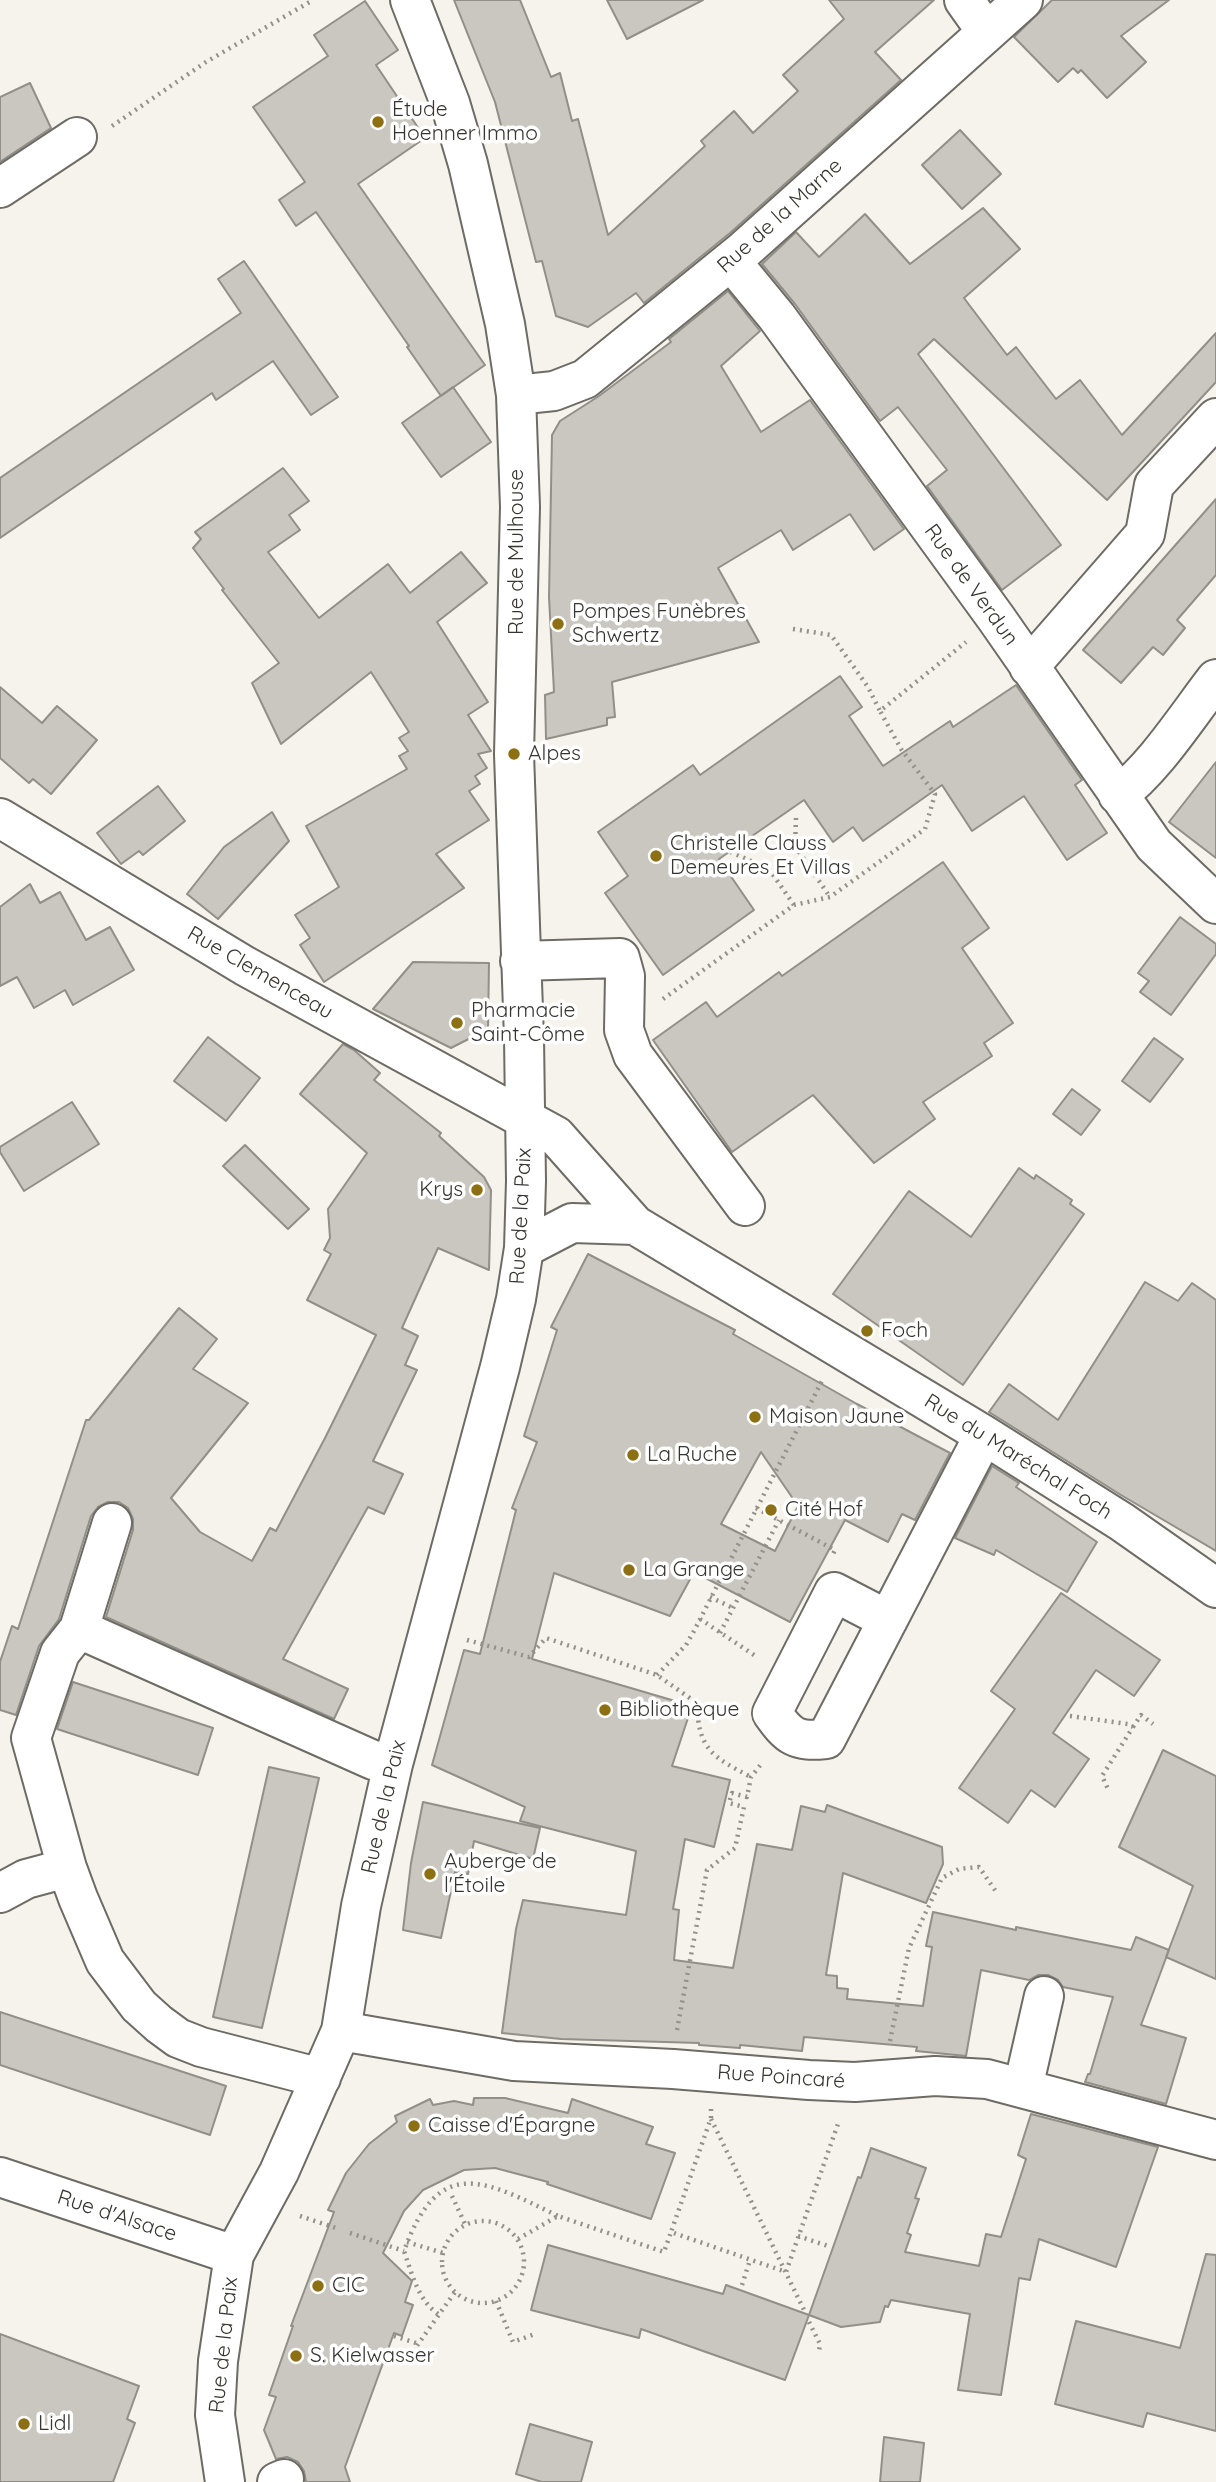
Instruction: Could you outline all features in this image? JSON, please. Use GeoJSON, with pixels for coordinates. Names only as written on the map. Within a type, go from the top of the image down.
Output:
{"type":"FeatureCollection","features":[{"type":"Feature","properties":{"kind":"street","name":"Rue de Mulhouse"},"geometry":{"type":"LineString","coordinates":[[410,0],[450,103],[468,164],[505,324],[516,395],[520,507],[514,754],[525,1120]]}},
{"type":"Feature","properties":{"kind":"street"},"geometry":{"type":"LineString","coordinates":[[964,0],[986,31]]}},
{"type":"Feature","properties":{"kind":"street","name":"Rue de la Marne"},"geometry":{"type":"LineString","coordinates":[[516,395],[554,391],[584,379],[731,261],[1023,0]]}},
{"type":"Feature","properties":{"kind":"street"},"geometry":{"type":"LineString","coordinates":[[0,188],[77,137]]}},
{"type":"Feature","properties":{"kind":"street","name":"Rue de Verdun"},"geometry":{"type":"LineString","coordinates":[[731,261],[777,317],[996,618],[1154,845],[1216,904]]}},
{"type":"Feature","properties":{"kind":"street"},"geometry":{"type":"LineString","coordinates":[[1029,667],[1145,534],[1154,485],[1216,418]]}},
{"type":"Feature","properties":{"kind":"street"},"geometry":{"type":"LineString","coordinates":[[1118,795],[1130,786],[1153,760],[1216,679]]}},
{"type":"Feature","properties":{"kind":"street","name":"Rue Clemenceau"},"geometry":{"type":"LineString","coordinates":[[0,818],[245,966],[525,1120]]}},
{"type":"Feature","properties":{"kind":"street"},"geometry":{"type":"LineString","coordinates":[[520,961],[620,958],[625,976],[624,1030],[633,1055],[745,1206]]}},
{"type":"Feature","properties":{"kind":"street","name":"Rue du Maréchal Foch"},"geometry":{"type":"LineString","coordinates":[[525,1120],[556,1136],[635,1225],[1210,1574]]}},
{"type":"Feature","properties":{"kind":"street","name":"Rue de la Paix"},"geometry":{"type":"LineString","coordinates":[[225,2482],[215,2415],[218,2361],[234,2255],[279,2172],[341,2031],[362,1906],[393,1764],[516,1299],[524,1248],[525,1120]]}},
{"type":"Feature","properties":{"kind":"street","name":"Rue du Maréchal Foch"},"geometry":{"type":"LineString","coordinates":[[524,1248],[572,1223],[635,1225]]}},
{"type":"Feature","properties":{"kind":"street"},"geometry":{"type":"LineString","coordinates":[[888,1620],[834,1592],[772,1713],[785,1732],[805,1741],[825,1739],[888,1620],[984,1435]]}},
{"type":"Feature","properties":{"kind":"street"},"geometry":{"type":"LineString","coordinates":[[112,1523],[79,1629],[60,1653],[31,1738],[67,1868],[91,1932],[105,1961],[139,2006],[178,2038],[201,2047],[321,2078]]}},
{"type":"Feature","properties":{"kind":"street"},"geometry":{"type":"LineString","coordinates":[[79,1629],[373,1760],[393,1764]]}},
{"type":"Feature","properties":{"kind":"street"},"geometry":{"type":"LineString","coordinates":[[0,1893],[26,1879],[67,1868]]}},
{"type":"Feature","properties":{"kind":"street"},"geometry":{"type":"LineString","coordinates":[[1023,2088],[1044,1996]]}},
{"type":"Feature","properties":{"kind":"street","name":"Rue Poincaré"},"geometry":{"type":"LineString","coordinates":[[341,2031],[514,2061],[855,2082],[961,2076],[987,2078],[1216,2140]]}},
{"type":"Feature","properties":{"kind":"street","name":"Rue d'Alsace"},"geometry":{"type":"LineString","coordinates":[[0,2178],[234,2255]]}},
{"type":"Feature","properties":{"kind":"path"},"geometry":{"type":"LineString","coordinates":[[77,137],[82,145],[206,62],[313,0]]}},
{"type":"Feature","properties":{"kind":"path"},"geometry":{"type":"LineString","coordinates":[[880,711],[996,618]]}},
{"type":"Feature","properties":{"kind":"path"},"geometry":{"type":"LineString","coordinates":[[557,1038],[612,1040],[645,1033],[645,1011],[794,905],[830,897],[925,829],[935,794],[901,749],[868,687],[831,635],[793,629]]}},
{"type":"Feature","properties":{"kind":"path"},"geometry":{"type":"LineString","coordinates":[[796,818],[794,846],[830,897]]}},
{"type":"Feature","properties":{"kind":"path"},"geometry":{"type":"LineString","coordinates":[[724,849],[769,869],[794,905]]}},
{"type":"Feature","properties":{"kind":"path"},"geometry":{"type":"LineString","coordinates":[[657,1675],[686,1645],[824,1378]]}},
{"type":"Feature","properties":{"kind":"path"},"geometry":{"type":"LineString","coordinates":[[756,1508],[835,1549],[825,1570],[840,1580],[834,1592]]}},
{"type":"Feature","properties":{"kind":"path"},"geometry":{"type":"LineString","coordinates":[[720,1633],[779,1520]]}},
{"type":"Feature","properties":{"kind":"path"},"geometry":{"type":"LineString","coordinates":[[710,1597],[733,1608]]}},
{"type":"Feature","properties":{"kind":"path"},"geometry":{"type":"LineString","coordinates":[[700,1619],[753,1655]]}},
{"type":"Feature","properties":{"kind":"path"},"geometry":{"type":"LineString","coordinates":[[463,1639],[529,1657],[546,1638],[657,1675],[697,1703],[698,1724],[703,1740],[713,1754],[751,1777],[747,1797],[732,1793],[729,1803],[744,1807],[735,1848],[707,1870],[676,2038]]}},
{"type":"Feature","properties":{"kind":"path"},"geometry":{"type":"LineString","coordinates":[[1108,1789],[1102,1776],[1140,1715],[1153,1724]]}},
{"type":"Feature","properties":{"kind":"path"},"geometry":{"type":"LineString","coordinates":[[1070,1716],[1133,1727]]}},
{"type":"Feature","properties":{"kind":"path"},"geometry":{"type":"LineString","coordinates":[[889,2050],[909,1948],[942,1878],[959,1869],[979,1867],[997,1893]]}},
{"type":"Feature","properties":{"kind":"path"},"geometry":{"type":"LineString","coordinates":[[786,2272],[841,2113]]}},
{"type":"Feature","properties":{"kind":"path"},"geometry":{"type":"LineString","coordinates":[[438,2314],[420,2293],[404,2252],[426,2205],[448,2188],[474,2182],[503,2189],[558,2216],[664,2252],[711,2118],[804,2310]]}},
{"type":"Feature","properties":{"kind":"path"},"geometry":{"type":"LineString","coordinates":[[452,2196],[465,2224]]}},
{"type":"Feature","properties":{"kind":"path"},"geometry":{"type":"LineString","coordinates":[[518,2239],[558,2216]]}},
{"type":"Feature","properties":{"kind":"path"},"geometry":{"type":"LineString","coordinates":[[488,2220],[511,2230],[518,2239],[524,2251],[525,2263],[522,2276],[508,2296],[496,2301],[474,2302],[455,2292],[443,2274],[443,2253],[447,2241],[465,2224],[488,2220]]}},
{"type":"Feature","properties":{"kind":"path"},"geometry":{"type":"LineString","coordinates":[[671,2232],[786,2272]]}},
{"type":"Feature","properties":{"kind":"path"},"geometry":{"type":"LineString","coordinates":[[350,2233],[404,2252]]}},
{"type":"Feature","properties":{"kind":"path"},"geometry":{"type":"LineString","coordinates":[[798,2236],[828,2246]]}},
{"type":"Feature","properties":{"kind":"path"},"geometry":{"type":"LineString","coordinates":[[407,2242],[443,2253]]}},
{"type":"Feature","properties":{"kind":"path"},"geometry":{"type":"LineString","coordinates":[[742,2285],[750,2260]]}},
{"type":"Feature","properties":{"kind":"path"},"geometry":{"type":"LineString","coordinates":[[409,2357],[455,2292]]}},
{"type":"Feature","properties":{"kind":"path"},"geometry":{"type":"LineString","coordinates":[[496,2301],[513,2342],[534,2334]]}},
{"type":"Feature","properties":{"kind":"path"},"geometry":{"type":"LineString","coordinates":[[809,2322],[820,2344],[820,2352]]}},
{"type":"Feature","properties":{"kind":"path"},"geometry":{"type":"LineString","coordinates":[[394,2336],[417,2343]]}},
{"type":"Feature","properties":{"kind":"building"},"geometry":{"type":"Polygon","coordinates":[[[454,0],[520,0],[551,77],[560,73],[572,121],[578,119],[608,235],[705,146],[701,141],[734,111],[753,133],[798,91],[783,75],[844,19],[829,0],[934,0],[875,52],[901,80],[730,233],[644,303],[636,293],[588,327],[556,316],[542,261],[536,262],[495,102],[454,0]]]}},
{"type":"Feature","properties":{"kind":"building"},"geometry":{"type":"Polygon","coordinates":[[[607,0],[703,0],[627,39],[607,0]]]}},
{"type":"Feature","properties":{"kind":"building"},"geometry":{"type":"Polygon","coordinates":[[[1052,0],[1169,0],[1121,36],[1146,62],[1107,98],[1081,70],[1078,73],[1073,68],[1058,82],[1014,37],[1052,0]]]}},
{"type":"Feature","properties":{"kind":"building"},"geometry":{"type":"Polygon","coordinates":[[[365,1],[398,50],[376,65],[425,138],[358,184],[485,365],[441,396],[316,212],[296,226],[279,200],[305,182],[253,107],[328,56],[314,35],[365,1]]]}},
{"type":"Feature","properties":{"kind":"building"},"geometry":{"type":"Polygon","coordinates":[[[30,83],[51,128],[0,162],[0,97],[30,83]]]}},
{"type":"Feature","properties":{"kind":"building"},"geometry":{"type":"Polygon","coordinates":[[[960,130],[1001,174],[962,209],[922,165],[960,130]]]}},
{"type":"Feature","properties":{"kind":"building"},"geometry":{"type":"Polygon","coordinates":[[[983,208],[1020,249],[964,298],[1007,355],[1016,347],[1056,399],[1080,380],[1122,435],[1216,333],[1216,382],[1107,500],[934,339],[918,354],[1061,545],[1002,590],[927,486],[947,470],[898,407],[880,421],[795,304],[762,264],[796,232],[819,257],[865,214],[910,264],[983,208]]]}},
{"type":"Feature","properties":{"kind":"building"},"geometry":{"type":"Polygon","coordinates":[[[244,261],[338,397],[311,415],[273,361],[216,400],[212,393],[0,538],[0,478],[241,313],[218,279],[244,261]]]}},
{"type":"Feature","properties":{"kind":"building"},"geometry":{"type":"Polygon","coordinates":[[[728,291],[760,331],[721,366],[761,432],[810,400],[904,529],[874,550],[850,514],[793,550],[781,530],[718,568],[759,642],[612,682],[615,717],[607,718],[607,725],[546,739],[545,695],[554,692],[549,597],[552,435],[560,421],[599,396],[671,342],[669,339],[728,291]]]}},
{"type":"Feature","properties":{"kind":"building"},"geometry":{"type":"Polygon","coordinates":[[[453,387],[491,442],[441,477],[402,423],[453,387]]]}},
{"type":"Feature","properties":{"kind":"building"},"geometry":{"type":"Polygon","coordinates":[[[283,468],[309,501],[289,515],[300,530],[268,552],[319,618],[388,564],[410,593],[461,552],[487,583],[437,622],[488,702],[468,715],[491,751],[478,754],[487,768],[475,776],[480,784],[469,791],[489,820],[436,854],[464,888],[324,982],[300,945],[310,938],[295,915],[339,887],[306,826],[407,769],[399,756],[408,751],[399,738],[409,732],[371,672],[281,744],[252,683],[279,663],[193,548],[201,539],[195,532],[283,468]]]}},
{"type":"Feature","properties":{"kind":"building"},"geometry":{"type":"Polygon","coordinates":[[[1216,499],[1216,575],[1177,620],[1185,628],[1163,655],[1153,647],[1121,683],[1083,650],[1216,499]]]}},
{"type":"Feature","properties":{"kind":"building"},"geometry":{"type":"Polygon","coordinates":[[[840,676],[862,707],[849,716],[883,766],[950,721],[953,727],[1016,685],[1082,780],[1075,785],[1107,833],[1067,860],[1024,796],[972,831],[942,785],[863,841],[853,827],[833,842],[804,800],[719,859],[754,910],[663,975],[605,893],[628,876],[598,832],[693,765],[700,775],[840,676]]]}},
{"type":"Feature","properties":{"kind":"building"},"geometry":{"type":"Polygon","coordinates":[[[0,687],[42,723],[57,706],[97,740],[51,794],[33,779],[29,783],[0,758],[0,687]]]}},
{"type":"Feature","properties":{"kind":"building"},"geometry":{"type":"Polygon","coordinates":[[[1216,762],[1216,858],[1169,822],[1216,762]]]}},
{"type":"Feature","properties":{"kind":"building"},"geometry":{"type":"Polygon","coordinates":[[[158,786],[185,821],[143,855],[139,851],[121,864],[97,833],[158,786]]]}},
{"type":"Feature","properties":{"kind":"building"},"geometry":{"type":"Polygon","coordinates":[[[272,812],[289,841],[218,919],[187,894],[224,847],[272,812]]]}},
{"type":"Feature","properties":{"kind":"building"},"geometry":{"type":"Polygon","coordinates":[[[943,862],[989,928],[962,948],[1013,1023],[984,1043],[992,1056],[923,1102],[935,1119],[874,1163],[813,1095],[732,1152],[653,1040],[706,1002],[717,1017],[779,972],[782,976],[943,862]]]}},
{"type":"Feature","properties":{"kind":"building"},"geometry":{"type":"Polygon","coordinates":[[[30,884],[40,903],[60,892],[86,940],[110,927],[134,970],[73,1005],[65,990],[34,1008],[17,977],[0,986],[0,907],[30,884]]]}},
{"type":"Feature","properties":{"kind":"building"},"geometry":{"type":"Polygon","coordinates":[[[1180,917],[1216,944],[1216,954],[1171,1015],[1140,992],[1149,981],[1138,973],[1180,917]]]}},
{"type":"Feature","properties":{"kind":"building"},"geometry":{"type":"Polygon","coordinates":[[[413,962],[489,963],[488,1029],[451,1048],[373,1009],[413,962]]]}},
{"type":"Feature","properties":{"kind":"building"},"geometry":{"type":"Polygon","coordinates":[[[208,1037],[260,1078],[226,1121],[174,1081],[208,1037]]]}},
{"type":"Feature","properties":{"kind":"building"},"geometry":{"type":"Polygon","coordinates":[[[1154,1038],[1183,1059],[1150,1102],[1122,1081],[1154,1038]]]}},
{"type":"Feature","properties":{"kind":"building"},"geometry":{"type":"Polygon","coordinates":[[[343,1044],[380,1073],[374,1080],[441,1133],[439,1136],[484,1177],[491,1190],[489,1270],[438,1248],[402,1328],[418,1336],[405,1365],[417,1370],[373,1461],[403,1474],[384,1514],[368,1507],[283,1659],[348,1689],[334,1719],[106,1617],[133,1530],[133,1519],[128,1508],[119,1502],[108,1502],[98,1507],[91,1516],[59,1619],[39,1646],[16,1715],[0,1710],[0,1662],[12,1626],[18,1629],[86,1420],[89,1420],[179,1308],[217,1339],[193,1369],[248,1403],[171,1498],[200,1532],[252,1561],[270,1528],[276,1531],[325,1438],[376,1335],[307,1300],[331,1254],[324,1250],[330,1238],[328,1209],[367,1153],[300,1094],[343,1044]]]}},
{"type":"Feature","properties":{"kind":"building"},"geometry":{"type":"Polygon","coordinates":[[[1072,1089],[1100,1110],[1081,1135],[1053,1114],[1072,1089]]]}},
{"type":"Feature","properties":{"kind":"building"},"geometry":{"type":"Polygon","coordinates":[[[72,1102],[99,1144],[24,1191],[0,1152],[0,1147],[72,1102]]]}},
{"type":"Feature","properties":{"kind":"building"},"geometry":{"type":"Polygon","coordinates":[[[245,1145],[309,1209],[288,1229],[223,1166],[245,1145]]]}},
{"type":"Feature","properties":{"kind":"building"},"geometry":{"type":"Polygon","coordinates":[[[1019,1168],[1034,1179],[1036,1175],[1072,1200],[1070,1204],[1084,1214],[963,1385],[833,1294],[909,1191],[971,1237],[1019,1168]]]}},
{"type":"Feature","properties":{"kind":"building"},"geometry":{"type":"Polygon","coordinates":[[[588,1254],[735,1330],[733,1334],[950,1453],[915,1520],[902,1514],[888,1542],[845,1520],[790,1622],[694,1572],[670,1616],[554,1573],[532,1659],[692,1706],[672,1766],[730,1780],[714,1847],[685,1839],[673,1909],[679,1910],[674,1960],[733,1968],[757,1844],[792,1850],[801,1806],[825,1812],[827,1805],[942,1847],[943,1864],[926,1903],[843,1873],[826,1975],[837,1976],[837,1988],[848,1989],[847,1999],[923,2006],[932,1947],[926,1946],[933,1912],[1131,1950],[1136,1937],[1169,1950],[1141,2025],[1186,2038],[1166,2104],[1085,2082],[1090,2074],[1113,1997],[1063,1987],[1058,1980],[1048,1975],[1038,1975],[1029,1980],[981,1970],[966,2056],[916,2051],[917,2047],[804,2037],[802,2051],[740,2045],[740,2048],[699,2043],[561,2039],[502,2033],[516,1929],[523,1900],[626,1915],[636,1851],[520,1821],[525,1807],[432,1765],[464,1650],[480,1654],[516,1510],[512,1508],[537,1442],[524,1436],[557,1330],[551,1327],[588,1254]],[[761,1452],[721,1524],[775,1551],[798,1506],[761,1452]]]}},
{"type":"Feature","properties":{"kind":"building"},"geometry":{"type":"Polygon","coordinates":[[[1145,1282],[1178,1301],[1192,1283],[1216,1300],[1216,1551],[989,1412],[1009,1384],[1058,1420],[1145,1282]]]}},
{"type":"Feature","properties":{"kind":"building"},"geometry":{"type":"Polygon","coordinates":[[[992,1466],[1019,1483],[1016,1487],[1097,1542],[1067,1592],[996,1550],[994,1555],[955,1538],[992,1466]]]}},
{"type":"Feature","properties":{"kind":"building"},"geometry":{"type":"Polygon","coordinates":[[[1061,1593],[1160,1660],[1134,1696],[1096,1670],[1053,1733],[1089,1759],[1055,1807],[1031,1790],[1008,1823],[959,1788],[1015,1709],[991,1691],[1061,1593]]]}},
{"type":"Feature","properties":{"kind":"building"},"geometry":{"type":"Polygon","coordinates":[[[73,1682],[213,1728],[198,1775],[57,1729],[73,1682]]]}},
{"type":"Feature","properties":{"kind":"building"},"geometry":{"type":"Polygon","coordinates":[[[1163,1750],[1216,1776],[1216,1979],[1166,1957],[1193,1886],[1119,1847],[1163,1750]]]}},
{"type":"Feature","properties":{"kind":"building"},"geometry":{"type":"Polygon","coordinates":[[[269,1767],[319,1778],[262,2028],[213,2017],[269,1767]]]}},
{"type":"Feature","properties":{"kind":"building"},"geometry":{"type":"Polygon","coordinates":[[[423,1802],[540,1828],[533,1859],[474,1841],[468,1874],[455,1872],[441,1938],[403,1930],[411,1863],[423,1802]]]}},
{"type":"Feature","properties":{"kind":"building"},"geometry":{"type":"Polygon","coordinates":[[[0,2012],[226,2086],[210,2135],[0,2065],[0,2012]]]}},
{"type":"Feature","properties":{"kind":"building"},"geometry":{"type":"Polygon","coordinates":[[[474,2098],[505,2098],[568,2113],[572,2099],[653,2127],[646,2144],[675,2153],[651,2219],[547,2184],[548,2182],[495,2168],[464,2170],[423,2190],[404,2211],[383,2253],[412,2281],[405,2302],[413,2305],[402,2336],[394,2333],[345,2467],[350,2482],[306,2482],[304,2471],[298,2462],[287,2457],[276,2459],[264,2430],[276,2397],[269,2395],[291,2326],[334,2212],[328,2210],[346,2173],[369,2144],[397,2122],[395,2116],[430,2099],[433,2105],[454,2101],[473,2105],[474,2098]]]}},
{"type":"Feature","properties":{"kind":"building"},"geometry":{"type":"Polygon","coordinates":[[[1031,2114],[1158,2147],[1116,2267],[1039,2239],[1030,2280],[1019,2278],[1001,2395],[958,2390],[970,2314],[891,2300],[888,2307],[885,2306],[880,2322],[841,2327],[809,2315],[871,2148],[926,2168],[915,2198],[919,2199],[907,2233],[911,2235],[905,2252],[979,2266],[986,2234],[1001,2237],[1026,2159],[1018,2155],[1031,2114]]]}},
{"type":"Feature","properties":{"kind":"building"},"geometry":{"type":"Polygon","coordinates":[[[548,2245],[723,2294],[726,2285],[809,2315],[785,2380],[641,2329],[639,2338],[531,2310],[548,2245]]]}},
{"type":"Feature","properties":{"kind":"building"},"geometry":{"type":"Polygon","coordinates":[[[1206,2254],[1216,2255],[1216,2431],[1147,2413],[1143,2427],[1055,2404],[1076,2321],[1180,2348],[1206,2254]]]}},
{"type":"Feature","properties":{"kind":"building"},"geometry":{"type":"Polygon","coordinates":[[[0,2334],[139,2386],[127,2419],[135,2423],[113,2482],[0,2482],[0,2334]]]}},
{"type":"Feature","properties":{"kind":"building"},"geometry":{"type":"Polygon","coordinates":[[[530,2424],[592,2442],[581,2482],[542,2482],[516,2474],[530,2424]]]}},
{"type":"Feature","properties":{"kind":"building"},"geometry":{"type":"Polygon","coordinates":[[[884,2437],[924,2443],[920,2482],[880,2482],[884,2437]]]}},
{"type":"Feature","properties":{"kind":"place","name":"Étude Hoenner Immo"},"geometry":{"type":"Point","coordinates":[378,122]}},
{"type":"Feature","properties":{"kind":"place","name":"Pompes Funèbres Schwertz"},"geometry":{"type":"Point","coordinates":[558,624]}},
{"type":"Feature","properties":{"kind":"place","name":"Alpes"},"geometry":{"type":"Point","coordinates":[514,754]}},
{"type":"Feature","properties":{"kind":"place","name":"Christelle Clauss Demeures Et Villas"},"geometry":{"type":"Point","coordinates":[656,856]}},
{"type":"Feature","properties":{"kind":"place","name":"Pharmacie Saint-Côme"},"geometry":{"type":"Point","coordinates":[457,1023]}},
{"type":"Feature","properties":{"kind":"place","name":"Krys"},"geometry":{"type":"Point","coordinates":[477,1190]}},
{"type":"Feature","properties":{"kind":"place","name":"Foch"},"geometry":{"type":"Point","coordinates":[867,1331]}},
{"type":"Feature","properties":{"kind":"place","name":"Maison Jaune"},"geometry":{"type":"Point","coordinates":[755,1417]}},
{"type":"Feature","properties":{"kind":"place","name":"La Ruche"},"geometry":{"type":"Point","coordinates":[633,1455]}},
{"type":"Feature","properties":{"kind":"place","name":"Cité Hof"},"geometry":{"type":"Point","coordinates":[771,1510]}},
{"type":"Feature","properties":{"kind":"place","name":"La Grange"},"geometry":{"type":"Point","coordinates":[629,1570]}},
{"type":"Feature","properties":{"kind":"place","name":"Bibliothèque"},"geometry":{"type":"Point","coordinates":[605,1710]}},
{"type":"Feature","properties":{"kind":"place","name":"Auberge de l'Étoile"},"geometry":{"type":"Point","coordinates":[430,1874]}},
{"type":"Feature","properties":{"kind":"place","name":"Caisse d'Épargne"},"geometry":{"type":"Point","coordinates":[414,2126]}},
{"type":"Feature","properties":{"kind":"place","name":"CIC"},"geometry":{"type":"Point","coordinates":[318,2286]}},
{"type":"Feature","properties":{"kind":"place","name":"S. Kielwasser"},"geometry":{"type":"Point","coordinates":[296,2356]}},
{"type":"Feature","properties":{"kind":"place","name":"Lidl"},"geometry":{"type":"Point","coordinates":[24,2424]}}]}
